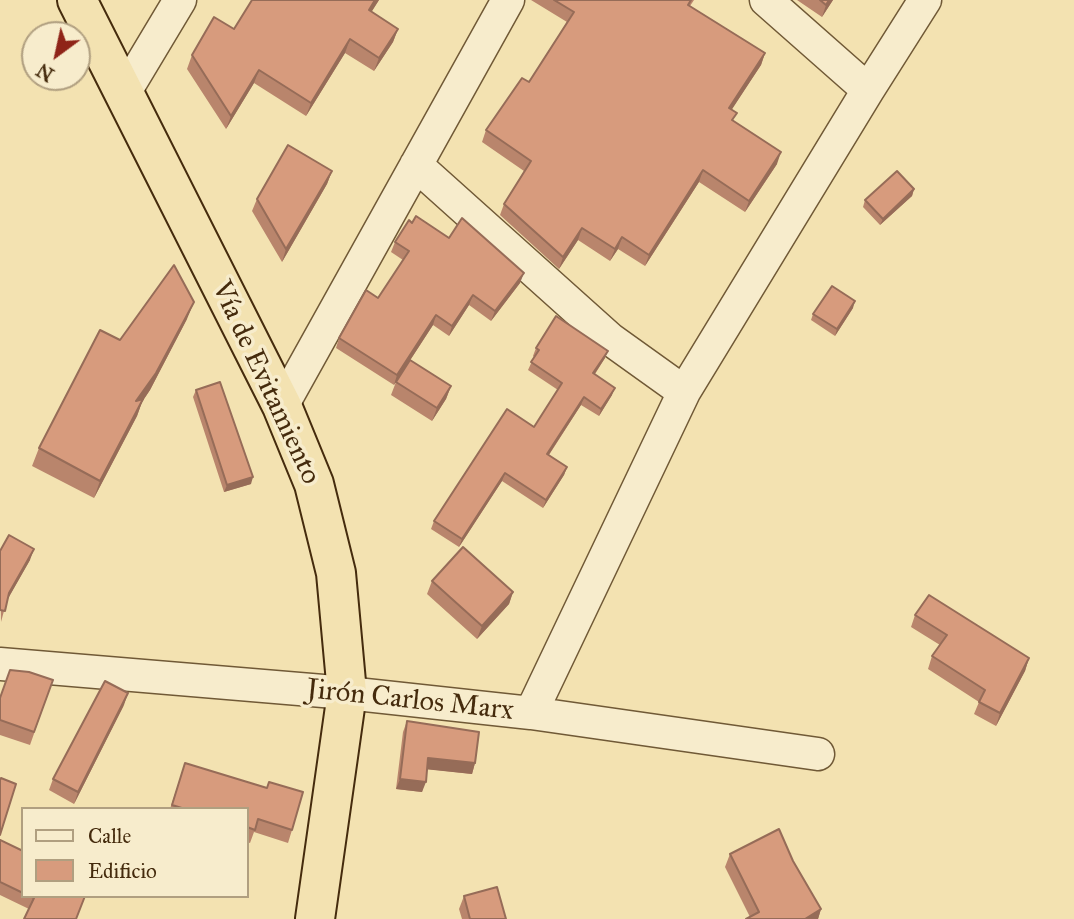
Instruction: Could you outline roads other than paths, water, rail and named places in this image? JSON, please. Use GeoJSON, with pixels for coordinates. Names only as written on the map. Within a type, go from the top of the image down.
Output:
{"type":"FeatureCollection","features":[{"type":"Feature","properties":{"kind":"highway","name":"Vía de Evitamiento"},"geometry":{"type":"LineString","coordinates":[[77,0],[282,406],[314,484],[336,573],[347,693],[315,919]]}},
{"type":"Feature","properties":{"kind":"street"},"geometry":{"type":"LineString","coordinates":[[123,94],[180,0]]}},
{"type":"Feature","properties":{"kind":"street"},"geometry":{"type":"LineString","coordinates":[[282,406],[508,0]]}},
{"type":"Feature","properties":{"kind":"street"},"geometry":{"type":"LineString","coordinates":[[766,0],[868,90]]}},
{"type":"Feature","properties":{"kind":"street"},"geometry":{"type":"LineString","coordinates":[[531,713],[684,391],[925,0]]}},
{"type":"Feature","properties":{"kind":"street"},"geometry":{"type":"LineString","coordinates":[[416,165],[610,339],[684,391]]}},
{"type":"Feature","properties":{"kind":"street","name":"Jirón Carlos Marx"},"geometry":{"type":"LineString","coordinates":[[0,664],[347,693],[531,713],[818,754]]}}]}
